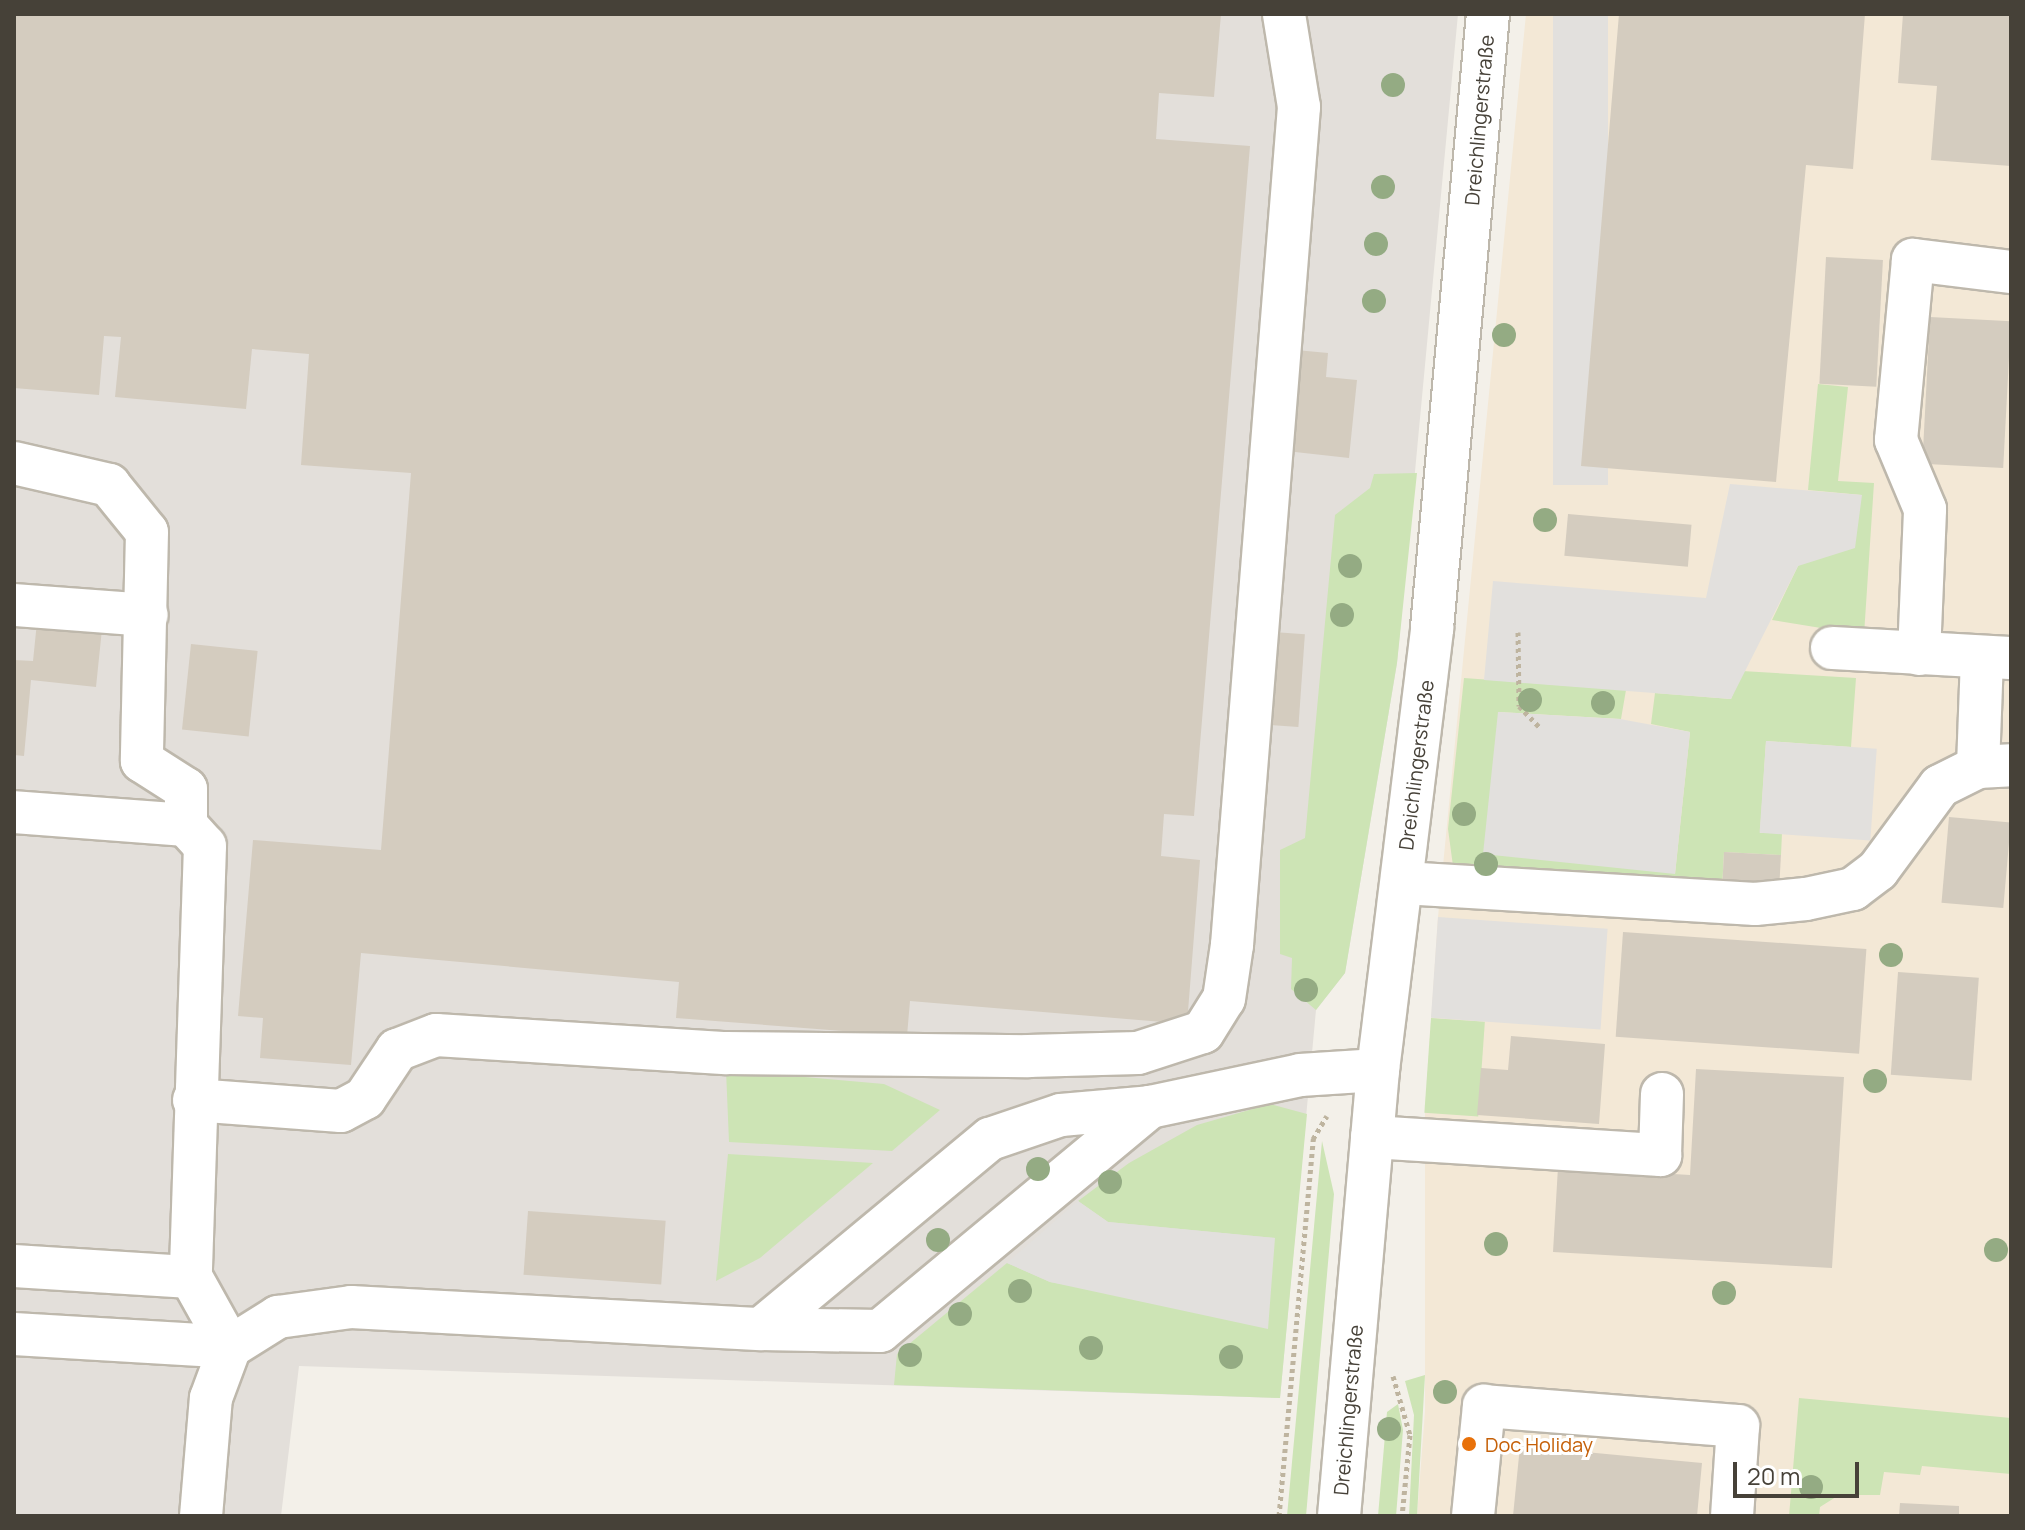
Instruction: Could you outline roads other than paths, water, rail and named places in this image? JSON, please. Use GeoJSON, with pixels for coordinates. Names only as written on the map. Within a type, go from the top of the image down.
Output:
{"type":"FeatureCollection","features":[{"type":"Feature","properties":{"kind":"street"},"geometry":{"type":"LineString","coordinates":[[194,1100],[341,1111],[365,1098],[397,1050],[436,1035],[726,1053],[1028,1056],[1138,1053],[1203,1032],[1224,999],[1232,945],[1299,107],[1284,14]]}},
{"type":"Feature","properties":{"kind":"street","name":"Dreichlingerstraße"},"geometry":{"type":"LineString","coordinates":[[1339,1516],[1378,1070],[1403,883],[1488,14]]}},
{"type":"Feature","properties":{"kind":"street"},"geometry":{"type":"LineString","coordinates":[[1919,654],[1925,509],[1896,440],[1913,260],[2011,272]]}},
{"type":"Feature","properties":{"kind":"street"},"geometry":{"type":"LineString","coordinates":[[14,463],[109,485],[147,532],[142,761],[186,789],[186,825],[205,846],[194,1100],[191,1277],[230,1347],[211,1398],[201,1516]]}},
{"type":"Feature","properties":{"kind":"street"},"geometry":{"type":"LineString","coordinates":[[14,605],[147,615]]}},
{"type":"Feature","properties":{"kind":"street"},"geometry":{"type":"LineString","coordinates":[[1403,883],[1755,904],[1806,899],[1853,889],[1878,870],[1940,786],[1995,766],[1997,657],[1832,648]]}},
{"type":"Feature","properties":{"kind":"street"},"geometry":{"type":"LineString","coordinates":[[14,812],[186,825]]}},
{"type":"Feature","properties":{"kind":"street"},"geometry":{"type":"LineString","coordinates":[[761,1329],[990,1139],[1061,1115],[1150,1107],[1300,1075],[1378,1070]]}},
{"type":"Feature","properties":{"kind":"street"},"geometry":{"type":"LineString","coordinates":[[1372,1137],[1660,1155],[1662,1094]]}},
{"type":"Feature","properties":{"kind":"street"},"geometry":{"type":"LineString","coordinates":[[14,1334],[230,1347],[278,1317],[351,1307],[761,1329],[880,1331],[1150,1107]]}},
{"type":"Feature","properties":{"kind":"street"},"geometry":{"type":"LineString","coordinates":[[14,1266],[191,1277]]}},
{"type":"Feature","properties":{"kind":"street"},"geometry":{"type":"LineString","coordinates":[[1473,1516],[1484,1406],[1738,1426],[1732,1516]]}},
{"type":"Feature","properties":{"kind":"place","name":"Doc Holiday"},"geometry":{"type":"Point","coordinates":[1469,1444]}}]}
